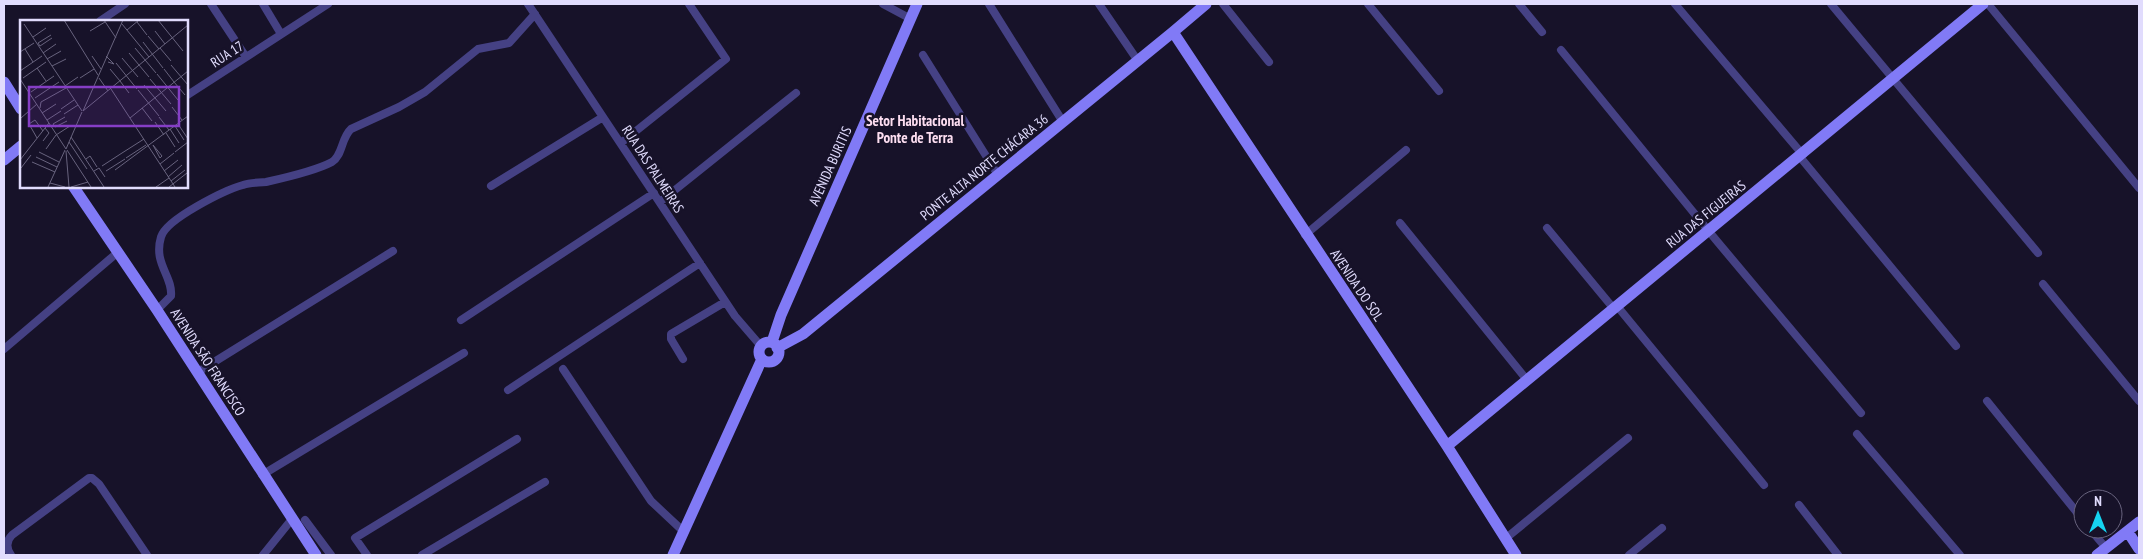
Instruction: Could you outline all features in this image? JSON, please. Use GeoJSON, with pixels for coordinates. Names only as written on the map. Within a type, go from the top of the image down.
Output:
{"type":"FeatureCollection","features":[{"type":"Feature","properties":{"kind":"street"},"geometry":{"type":"LineString","coordinates":[[101,20],[125,4]]}},
{"type":"Feature","properties":{"kind":"street"},"geometry":{"type":"LineString","coordinates":[[211,4],[246,57]]}},
{"type":"Feature","properties":{"kind":"street"},"geometry":{"type":"LineString","coordinates":[[263,4],[281,34]]}},
{"type":"Feature","properties":{"kind":"street","name":"RUA 17"},"geometry":{"type":"LineString","coordinates":[[188,95],[328,4]]}},
{"type":"Feature","properties":{"kind":"street","name":"RUA DAS PALMEIRAS"},"geometry":{"type":"LineString","coordinates":[[528,4],[725,302],[760,345]]}},
{"type":"Feature","properties":{"kind":"street"},"geometry":{"type":"LineString","coordinates":[[621,144],[726,59],[689,4]]}},
{"type":"Feature","properties":{"kind":"street"},"geometry":{"type":"LineString","coordinates":[[883,4],[911,19]]}},
{"type":"Feature","properties":{"kind":"street","name":"AVENIDA BURITIS"},"geometry":{"type":"LineString","coordinates":[[774,345],[781,315],[918,4]]}},
{"type":"Feature","properties":{"kind":"street"},"geometry":{"type":"LineString","coordinates":[[988,4],[1063,122]]}},
{"type":"Feature","properties":{"kind":"street"},"geometry":{"type":"LineString","coordinates":[[1099,4],[1138,61]]}},
{"type":"Feature","properties":{"kind":"street","name":"PONTE ALTA NORTE CHÁCARA 36"},"geometry":{"type":"LineString","coordinates":[[774,345],[803,334],[1206,4]]}},
{"type":"Feature","properties":{"kind":"street"},"geometry":{"type":"LineString","coordinates":[[1223,4],[1269,62]]}},
{"type":"Feature","properties":{"kind":"street"},"geometry":{"type":"LineString","coordinates":[[1368,4],[1439,91]]}},
{"type":"Feature","properties":{"kind":"street"},"geometry":{"type":"LineString","coordinates":[[1519,4],[1542,32]]}},
{"type":"Feature","properties":{"kind":"street"},"geometry":{"type":"LineString","coordinates":[[1675,4],[1956,346]]}},
{"type":"Feature","properties":{"kind":"street"},"geometry":{"type":"LineString","coordinates":[[1831,4],[2038,253]]}},
{"type":"Feature","properties":{"kind":"street","name":"RUA DAS FIGUEIRAS"},"geometry":{"type":"LineString","coordinates":[[1447,446],[1984,4]]}},
{"type":"Feature","properties":{"kind":"street"},"geometry":{"type":"LineString","coordinates":[[1988,4],[2139,188]]}},
{"type":"Feature","properties":{"kind":"street"},"geometry":{"type":"LineString","coordinates":[[157,310],[171,296],[171,287],[160,259],[159,248],[164,230],[176,219],[239,186],[270,181],[313,169],[333,161],[339,153],[347,133],[351,129],[399,108],[425,92],[478,49],[509,43],[535,14]]}},
{"type":"Feature","properties":{"kind":"street","name":"AVENIDA DO SOL"},"geometry":{"type":"LineString","coordinates":[[1173,32],[1305,235],[1447,446],[1516,555]]}},
{"type":"Feature","properties":{"kind":"street"},"geometry":{"type":"LineString","coordinates":[[1561,50],[1708,231],[1861,413]]}},
{"type":"Feature","properties":{"kind":"street"},"geometry":{"type":"LineString","coordinates":[[923,55],[998,175]]}},
{"type":"Feature","properties":{"kind":"street"},"geometry":{"type":"LineString","coordinates":[[4,82],[20,107]]}},
{"type":"Feature","properties":{"kind":"street"},"geometry":{"type":"LineString","coordinates":[[660,202],[796,93]]}},
{"type":"Feature","properties":{"kind":"street"},"geometry":{"type":"LineString","coordinates":[[491,186],[603,117]]}},
{"type":"Feature","properties":{"kind":"street"},"geometry":{"type":"LineString","coordinates":[[4,160],[20,147]]}},
{"type":"Feature","properties":{"kind":"street"},"geometry":{"type":"LineString","coordinates":[[1305,235],[1406,150]]}},
{"type":"Feature","properties":{"kind":"street","name":"AVENIDA SÃO FRANCISCO"},"geometry":{"type":"LineString","coordinates":[[73,188],[198,372],[262,475],[316,555]]}},
{"type":"Feature","properties":{"kind":"street"},"geometry":{"type":"LineString","coordinates":[[461,320],[654,194]]}},
{"type":"Feature","properties":{"kind":"street"},"geometry":{"type":"LineString","coordinates":[[1400,222],[1527,380]]}},
{"type":"Feature","properties":{"kind":"street"},"geometry":{"type":"LineString","coordinates":[[1547,228],[1764,485]]}},
{"type":"Feature","properties":{"kind":"street"},"geometry":{"type":"LineString","coordinates":[[198,372],[393,251]]}},
{"type":"Feature","properties":{"kind":"street"},"geometry":{"type":"LineString","coordinates":[[4,349],[118,254]]}},
{"type":"Feature","properties":{"kind":"street"},"geometry":{"type":"LineString","coordinates":[[508,390],[700,263]]}},
{"type":"Feature","properties":{"kind":"street"},"geometry":{"type":"LineString","coordinates":[[2043,284],[2139,401]]}},
{"type":"Feature","properties":{"kind":"street"},"geometry":{"type":"LineString","coordinates":[[683,359],[671,339],[671,334],[725,302]]}},
{"type":"Feature","properties":{"kind":"street"},"geometry":{"type":"LineString","coordinates":[[674,555],[762,359],[760,345],[766,341],[774,345],[778,354],[775,360],[768,362],[762,359]]}},
{"type":"Feature","properties":{"kind":"street"},"geometry":{"type":"LineString","coordinates":[[262,475],[464,354]]}},
{"type":"Feature","properties":{"kind":"street"},"geometry":{"type":"LineString","coordinates":[[563,369],[651,501],[684,531]]}},
{"type":"Feature","properties":{"kind":"street"},"geometry":{"type":"LineString","coordinates":[[1987,401],[2073,508]]}},
{"type":"Feature","properties":{"kind":"street"},"geometry":{"type":"LineString","coordinates":[[1857,434],[1960,555]]}},
{"type":"Feature","properties":{"kind":"street"},"geometry":{"type":"LineString","coordinates":[[1505,539],[1628,438]]}},
{"type":"Feature","properties":{"kind":"street"},"geometry":{"type":"LineString","coordinates":[[367,555],[355,538],[517,439]]}},
{"type":"Feature","properties":{"kind":"street"},"geometry":{"type":"LineString","coordinates":[[10,553],[8,542],[12,535],[89,478],[94,479],[99,484],[147,555]]}},
{"type":"Feature","properties":{"kind":"street"},"geometry":{"type":"LineString","coordinates":[[422,555],[545,482]]}},
{"type":"Feature","properties":{"kind":"street"},"geometry":{"type":"LineString","coordinates":[[1798,505],[1838,555]]}},
{"type":"Feature","properties":{"kind":"street"},"geometry":{"type":"LineString","coordinates":[[263,555],[292,519]]}},
{"type":"Feature","properties":{"kind":"street"},"geometry":{"type":"LineString","coordinates":[[305,520],[330,555]]}},
{"type":"Feature","properties":{"kind":"street"},"geometry":{"type":"LineString","coordinates":[[2095,539],[2101,552],[2139,522]]}},
{"type":"Feature","properties":{"kind":"street"},"geometry":{"type":"LineString","coordinates":[[1629,555],[1662,528]]}},
{"type":"Feature","properties":{"kind":"street"},"geometry":{"type":"LineString","coordinates":[[2128,532],[2139,548]]}},
{"type":"Feature","properties":{"kind":"district","name":"Setor Habitacional Ponte de Terra"},"geometry":{"type":"Point","coordinates":[915,130]}}]}
